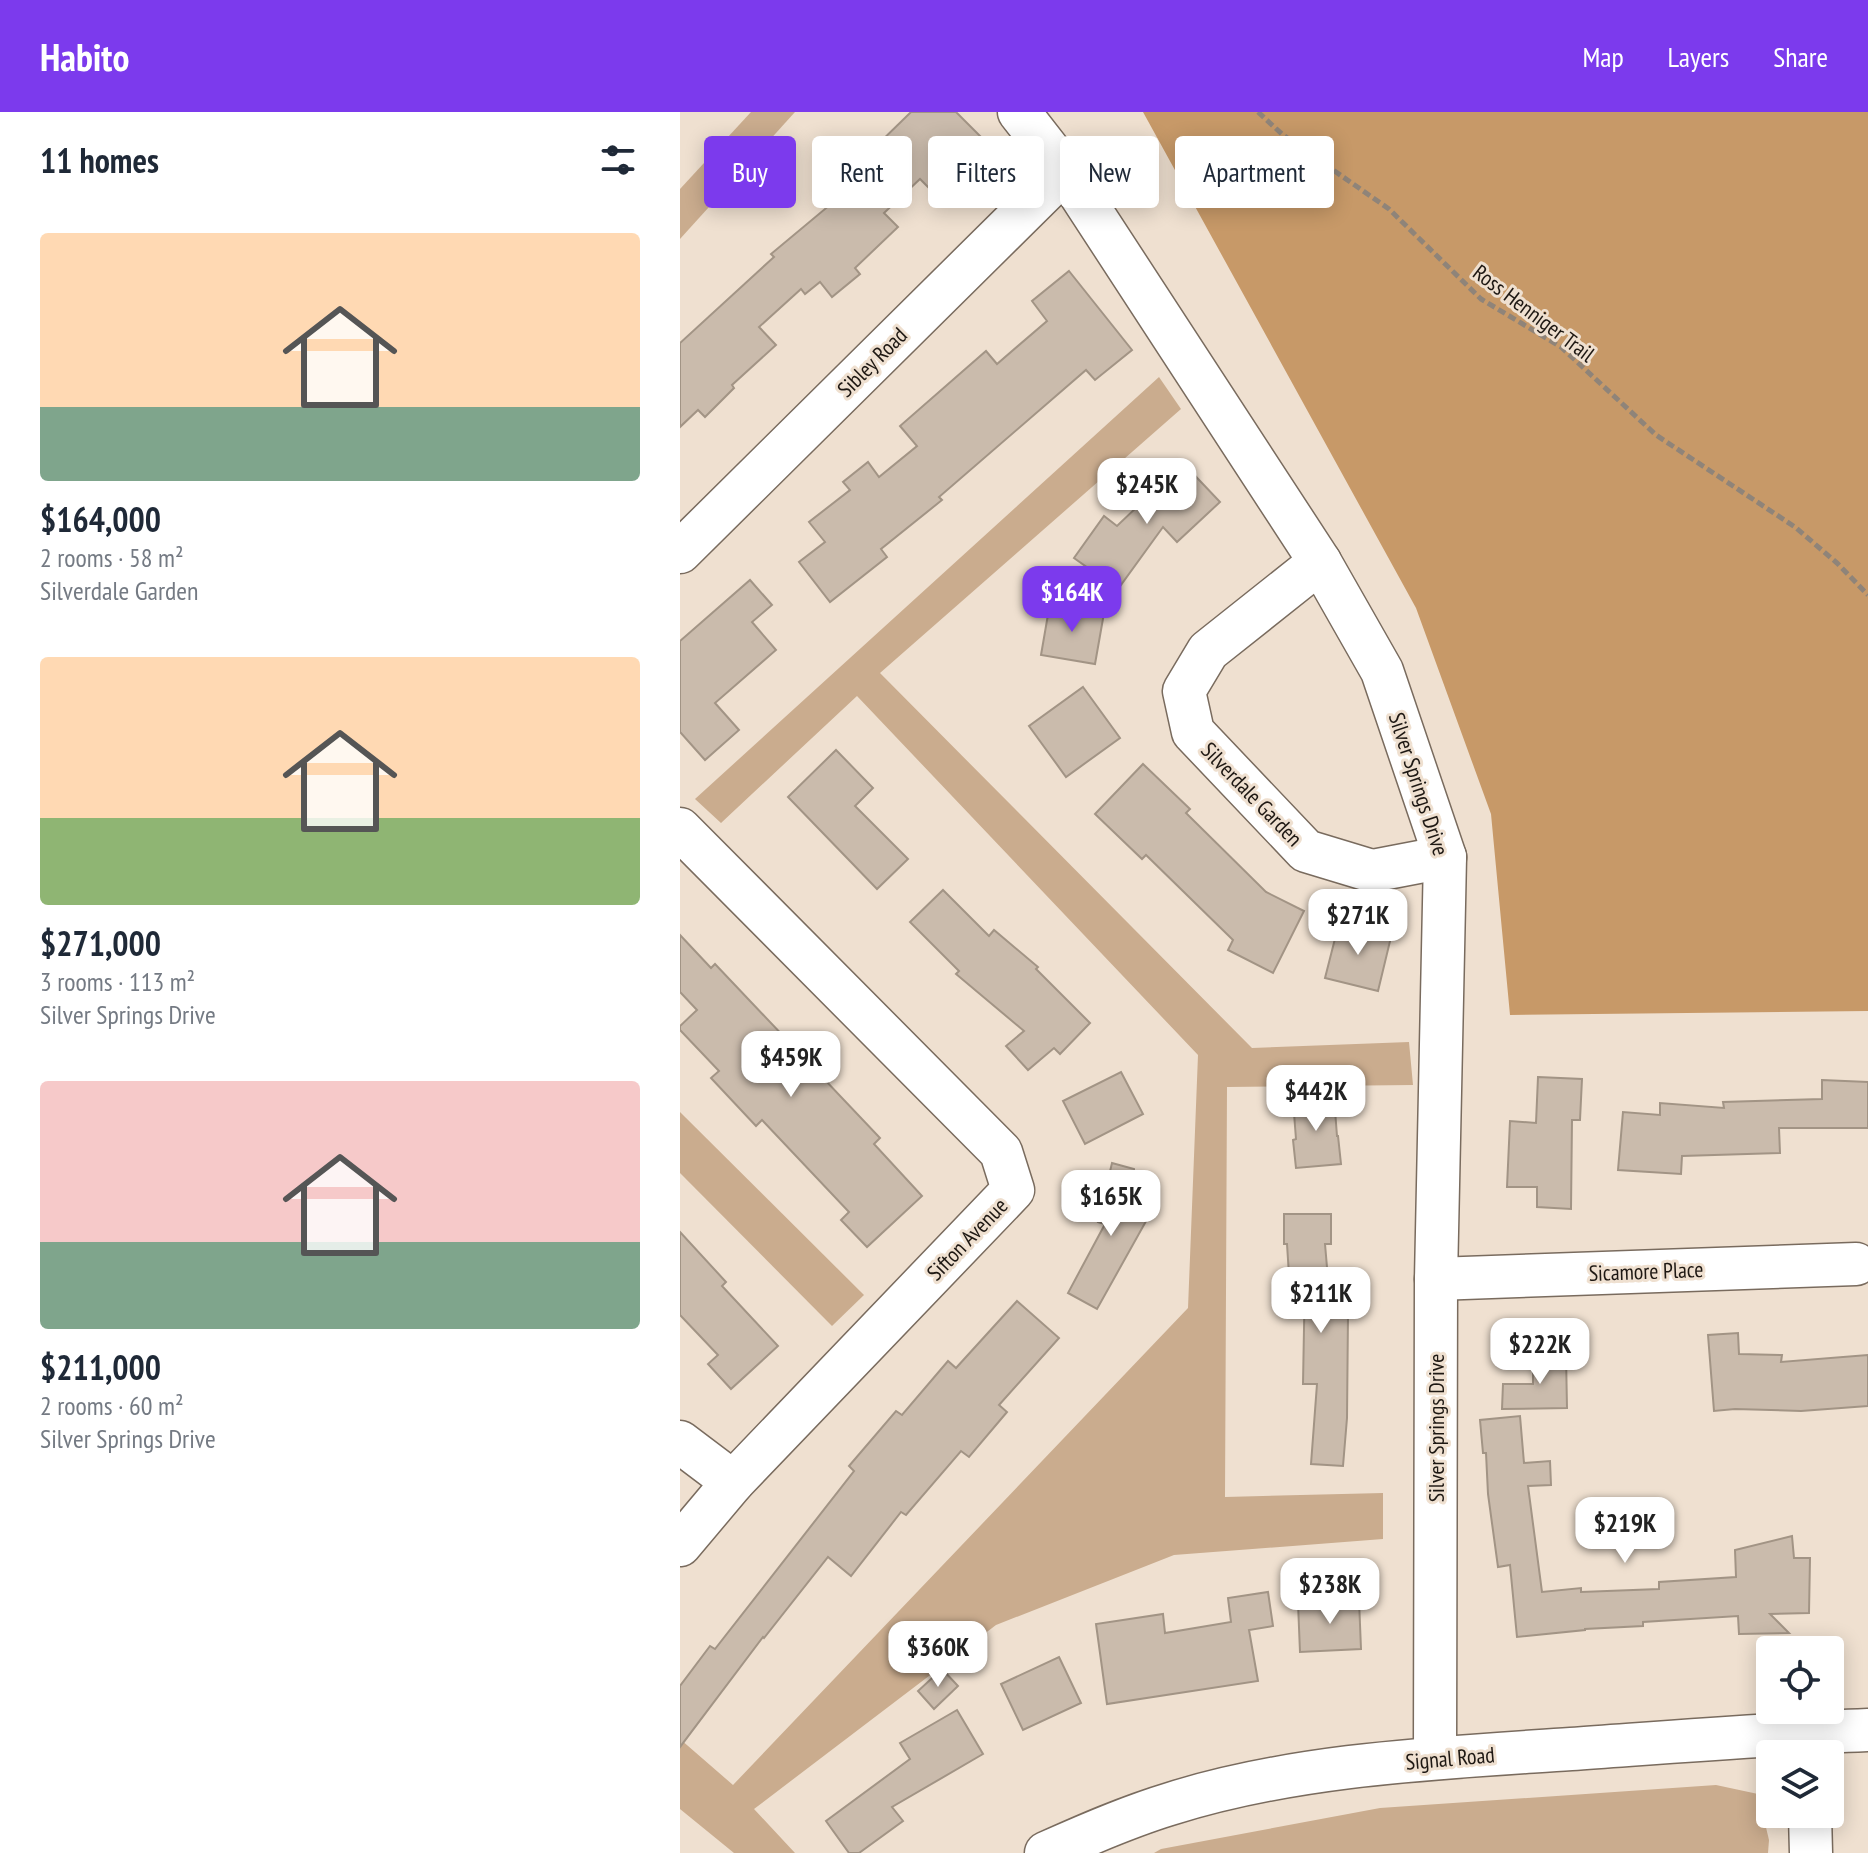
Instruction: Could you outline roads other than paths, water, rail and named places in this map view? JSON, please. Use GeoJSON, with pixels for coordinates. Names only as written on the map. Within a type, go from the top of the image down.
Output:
{"type":"FeatureCollection","features":[{"type":"Feature","properties":{"kind":"street","name":"Silver Springs Drive"},"geometry":{"type":"LineString","coordinates":[[1019,112],[1060,165]]}},
{"type":"Feature","properties":{"kind":"street","name":"Sibley Road"},"geometry":{"type":"LineString","coordinates":[[680,552],[1060,176]]}},
{"type":"Feature","properties":{"kind":"street","name":"Silver Springs Drive"},"geometry":{"type":"LineString","coordinates":[[1089,208],[1320,562],[1382,671],[1445,857],[1436,1279],[1435,1758]]}},
{"type":"Feature","properties":{"kind":"street","name":"Silverdale Garden"},"geometry":{"type":"LineString","coordinates":[[1320,562],[1208,651],[1184,691],[1193,732],[1306,851],[1372,871],[1445,857]]}},
{"type":"Feature","properties":{"kind":"street","name":"Sifton Avenue"},"geometry":{"type":"LineString","coordinates":[[680,829],[1001,1152],[1013,1190],[733,1482],[680,1545]]}},
{"type":"Feature","properties":{"kind":"street","name":"Sicamore Place"},"geometry":{"type":"LineString","coordinates":[[1436,1279],[1856,1264]]}},
{"type":"Feature","properties":{"kind":"street"},"geometry":{"type":"LineString","coordinates":[[680,1442],[733,1482]]}},
{"type":"Feature","properties":{"kind":"street","name":"Signal Road"},"geometry":{"type":"LineString","coordinates":[[1821,1740],[1868,1730]]}},
{"type":"Feature","properties":{"kind":"street","name":"Signal Road"},"geometry":{"type":"LineString","coordinates":[[1046,1853],[1170,1803],[1244,1784],[1322,1772],[1435,1758],[1756,1745]]}},
{"type":"Feature","properties":{"kind":"street"},"geometry":{"type":"LineString","coordinates":[[1810,1828],[1811,1853]]}}]}
